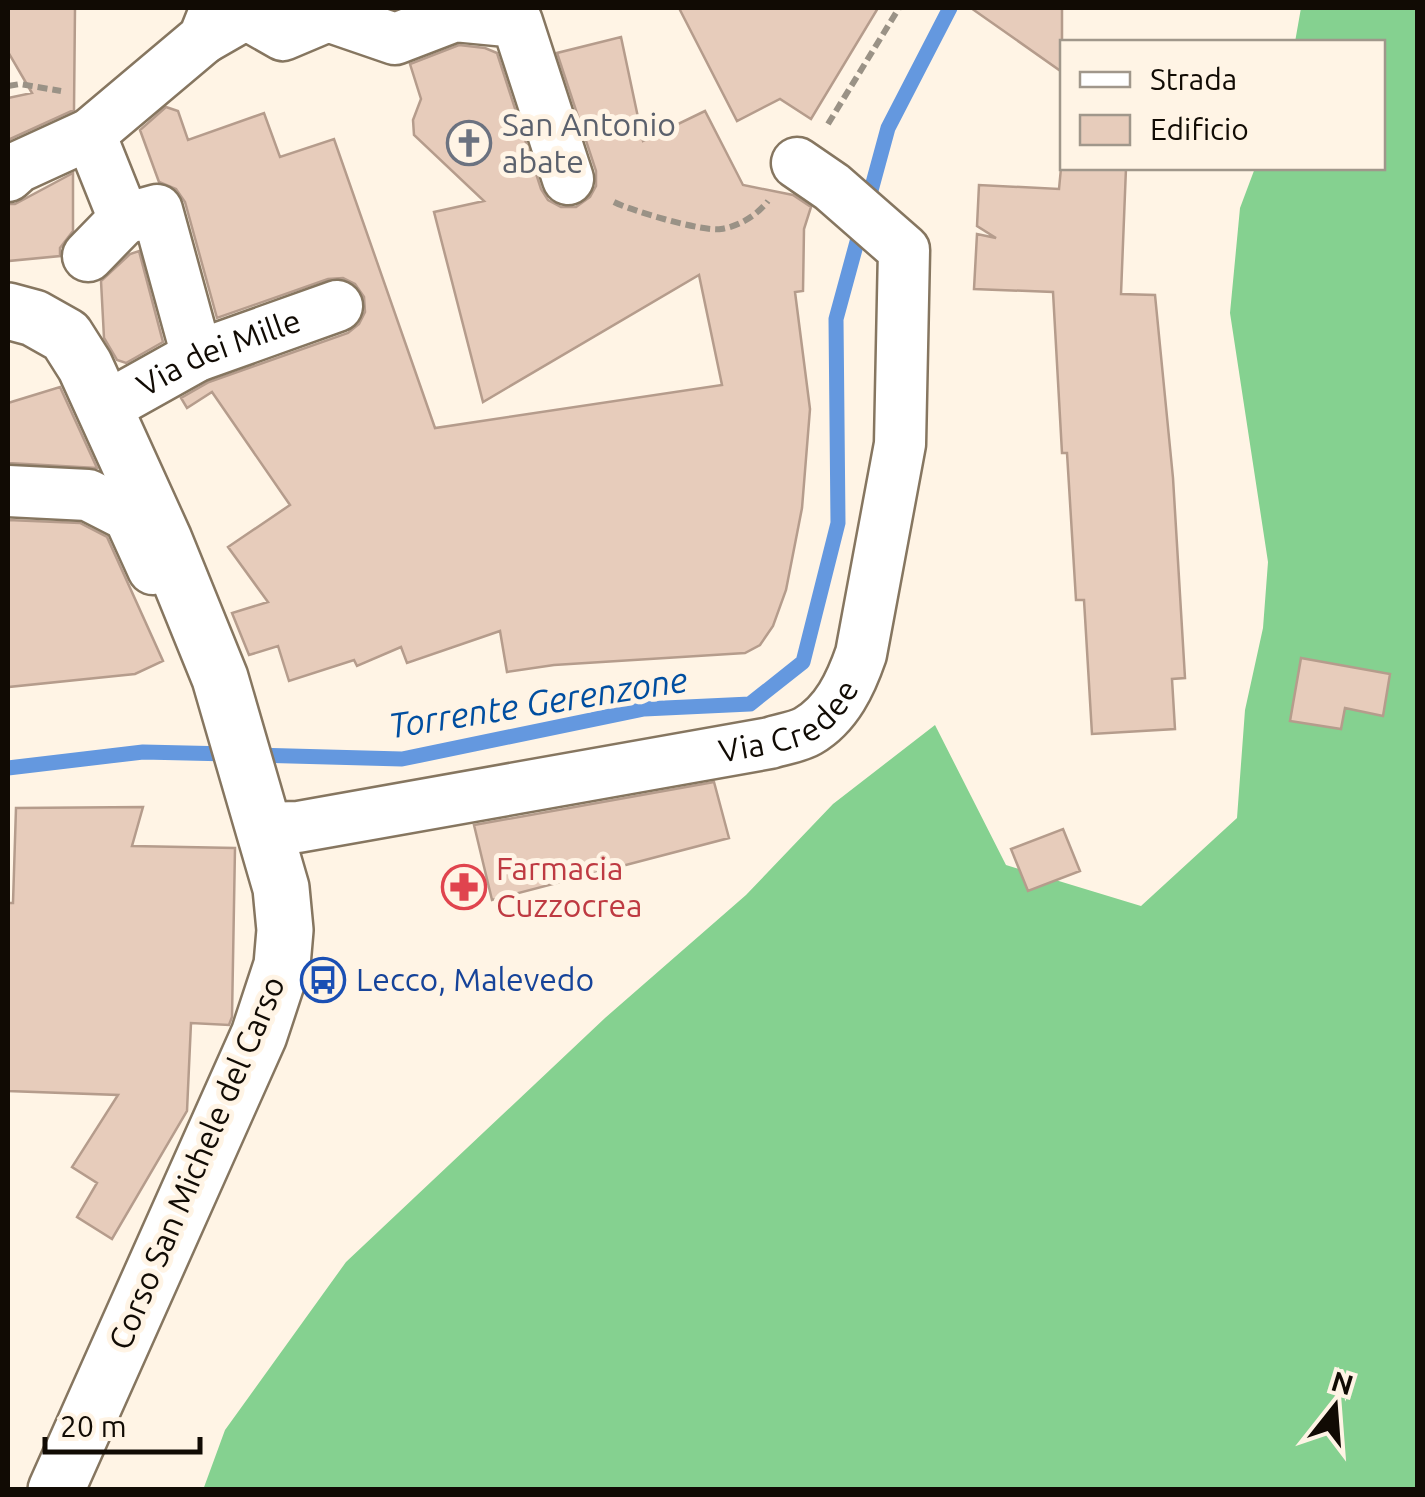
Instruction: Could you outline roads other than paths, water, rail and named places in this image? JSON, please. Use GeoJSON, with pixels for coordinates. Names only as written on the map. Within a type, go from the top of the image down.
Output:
{"type":"FeatureCollection","features":[{"type":"Feature","properties":{"kind":"main road","name":"Corso San Michele del Carso"},"geometry":{"type":"LineString","coordinates":[[8,312],[34,318],[66,336],[86,366],[164,540],[220,678],[281,888],[285,930],[274,998],[56,1490]]}},
{"type":"Feature","properties":{"kind":"street"},"geometry":{"type":"LineString","coordinates":[[8,176],[18,167],[90,134],[210,23],[246,14],[283,35],[328,16],[394,39],[455,16],[517,22],[568,180]]}},
{"type":"Feature","properties":{"kind":"street"},"geometry":{"type":"LineString","coordinates":[[90,134],[124,219]]}},
{"type":"Feature","properties":{"kind":"street","name":"Via Credee"},"geometry":{"type":"LineString","coordinates":[[264,828],[298,827],[770,743],[808,731],[832,710],[850,685],[861,654],[900,444],[904,250],[814,175]]}},
{"type":"Feature","properties":{"kind":"street"},"geometry":{"type":"LineString","coordinates":[[88,256],[124,219],[157,210],[197,356]]}},
{"type":"Feature","properties":{"kind":"street","name":"Via dei Mille"},"geometry":{"type":"LineString","coordinates":[[104,408],[197,356],[337,306]]}},
{"type":"Feature","properties":{"kind":"street"},"geometry":{"type":"LineString","coordinates":[[8,492],[88,494],[129,516],[160,584],[182,588]]}},
{"type":"Feature","properties":{"kind":"waterway","name":"Torrente Gerenzone"},"geometry":{"type":"LineString","coordinates":[[253,755],[402,759],[644,709],[750,704],[803,662],[838,523],[836,319],[888,128],[950,8]]}},
{"type":"Feature","properties":{"kind":"waterway","name":"Torrente Gerenzone"},"geometry":{"type":"LineString","coordinates":[[8,768],[143,752],[230,754]]}},
{"type":"Feature","properties":{"kind":"place","name":"San Antonio abate"},"geometry":{"type":"Point","coordinates":[469,143]}},
{"type":"Feature","properties":{"kind":"place","name":"Farmacia Cuzzocrea"},"geometry":{"type":"Point","coordinates":[464,887]}},
{"type":"Feature","properties":{"kind":"place","name":"Lecco, Malevedo"},"geometry":{"type":"Point","coordinates":[323,980]}}]}
